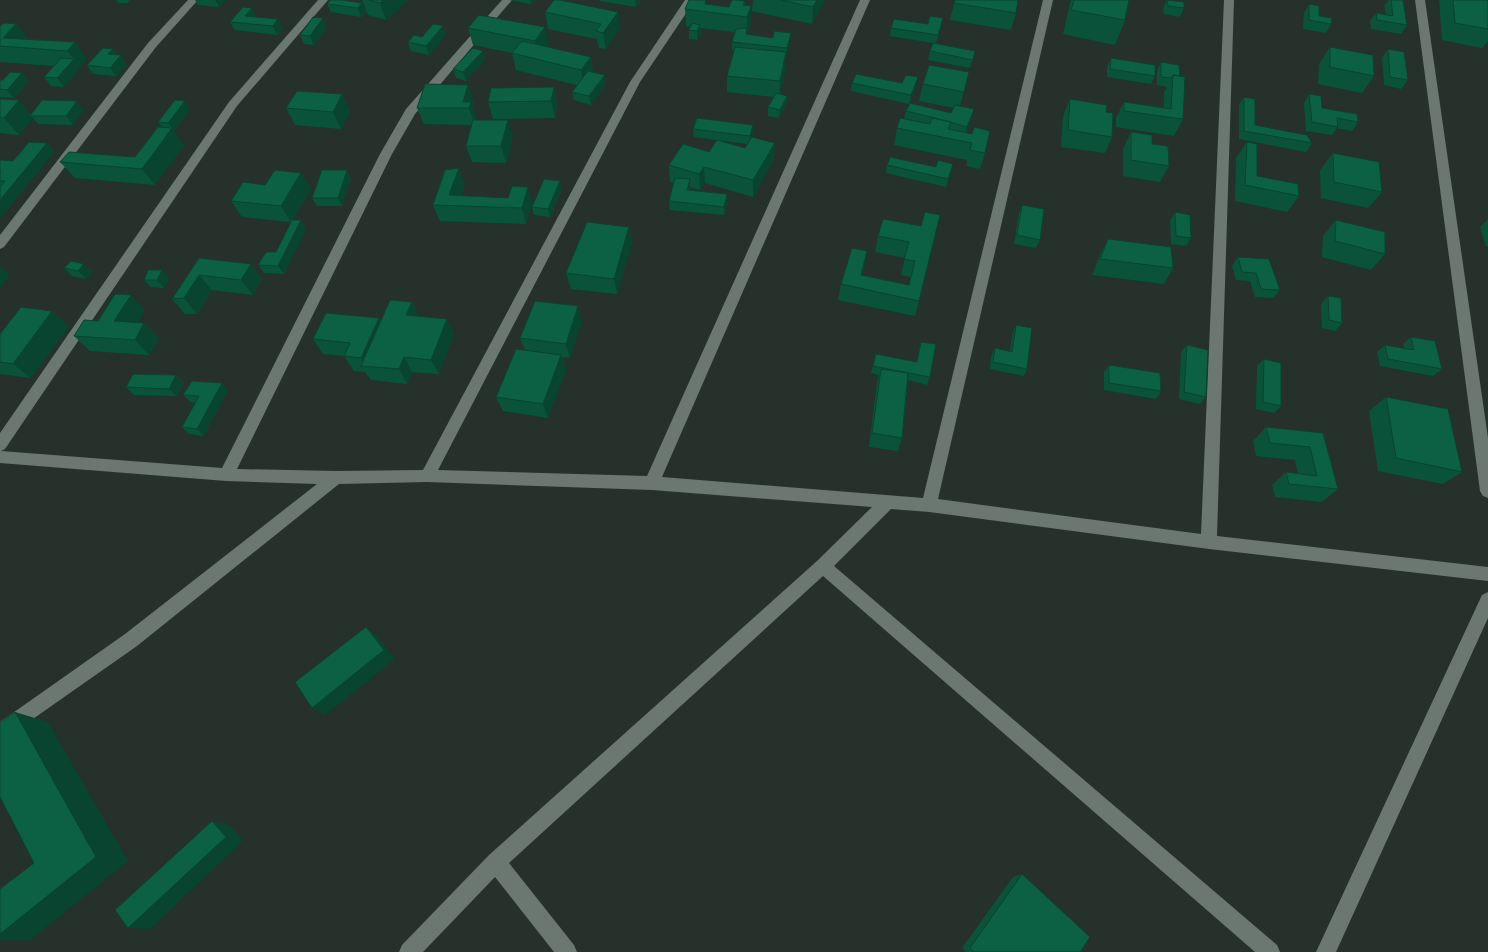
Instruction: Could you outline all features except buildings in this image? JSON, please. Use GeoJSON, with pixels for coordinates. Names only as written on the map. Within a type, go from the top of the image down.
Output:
{"type":"FeatureCollection","features":[{"type":"Feature","properties":{"kind":"street"},"geometry":{"type":"LineString","coordinates":[[0,244],[152,45],[192,0]]}},
{"type":"Feature","properties":{"kind":"street"},"geometry":{"type":"LineString","coordinates":[[0,445],[234,104],[323,0]]}},
{"type":"Feature","properties":{"kind":"street"},"geometry":{"type":"LineString","coordinates":[[226,475],[386,154],[410,112],[508,0]]}},
{"type":"Feature","properties":{"kind":"street"},"geometry":{"type":"LineString","coordinates":[[427,476],[635,82],[690,0]]}},
{"type":"Feature","properties":{"kind":"street"},"geometry":{"type":"LineString","coordinates":[[652,483],[865,0]]}},
{"type":"Feature","properties":{"kind":"street"},"geometry":{"type":"LineString","coordinates":[[929,505],[1048,0]]}},
{"type":"Feature","properties":{"kind":"street"},"geometry":{"type":"LineString","coordinates":[[1209,542],[1229,0]]}},
{"type":"Feature","properties":{"kind":"street"},"geometry":{"type":"LineString","coordinates":[[1420,0],[1488,491]]}},
{"type":"Feature","properties":{"kind":"street"},"geometry":{"type":"LineString","coordinates":[[0,457],[226,475],[336,478],[427,476],[652,483],[929,505],[1209,542],[1488,574]]}},
{"type":"Feature","properties":{"kind":"street"},"geometry":{"type":"LineString","coordinates":[[0,733],[131,640],[336,478]]}},
{"type":"Feature","properties":{"kind":"street"},"geometry":{"type":"LineString","coordinates":[[408,952],[496,862],[823,566],[888,502]]}},
{"type":"Feature","properties":{"kind":"street"},"geometry":{"type":"LineString","coordinates":[[823,566],[1270,952]]}},
{"type":"Feature","properties":{"kind":"street"},"geometry":{"type":"LineString","coordinates":[[1326,952],[1488,600]]}},
{"type":"Feature","properties":{"kind":"street"},"geometry":{"type":"LineString","coordinates":[[496,862],[567,952]]}}]}
